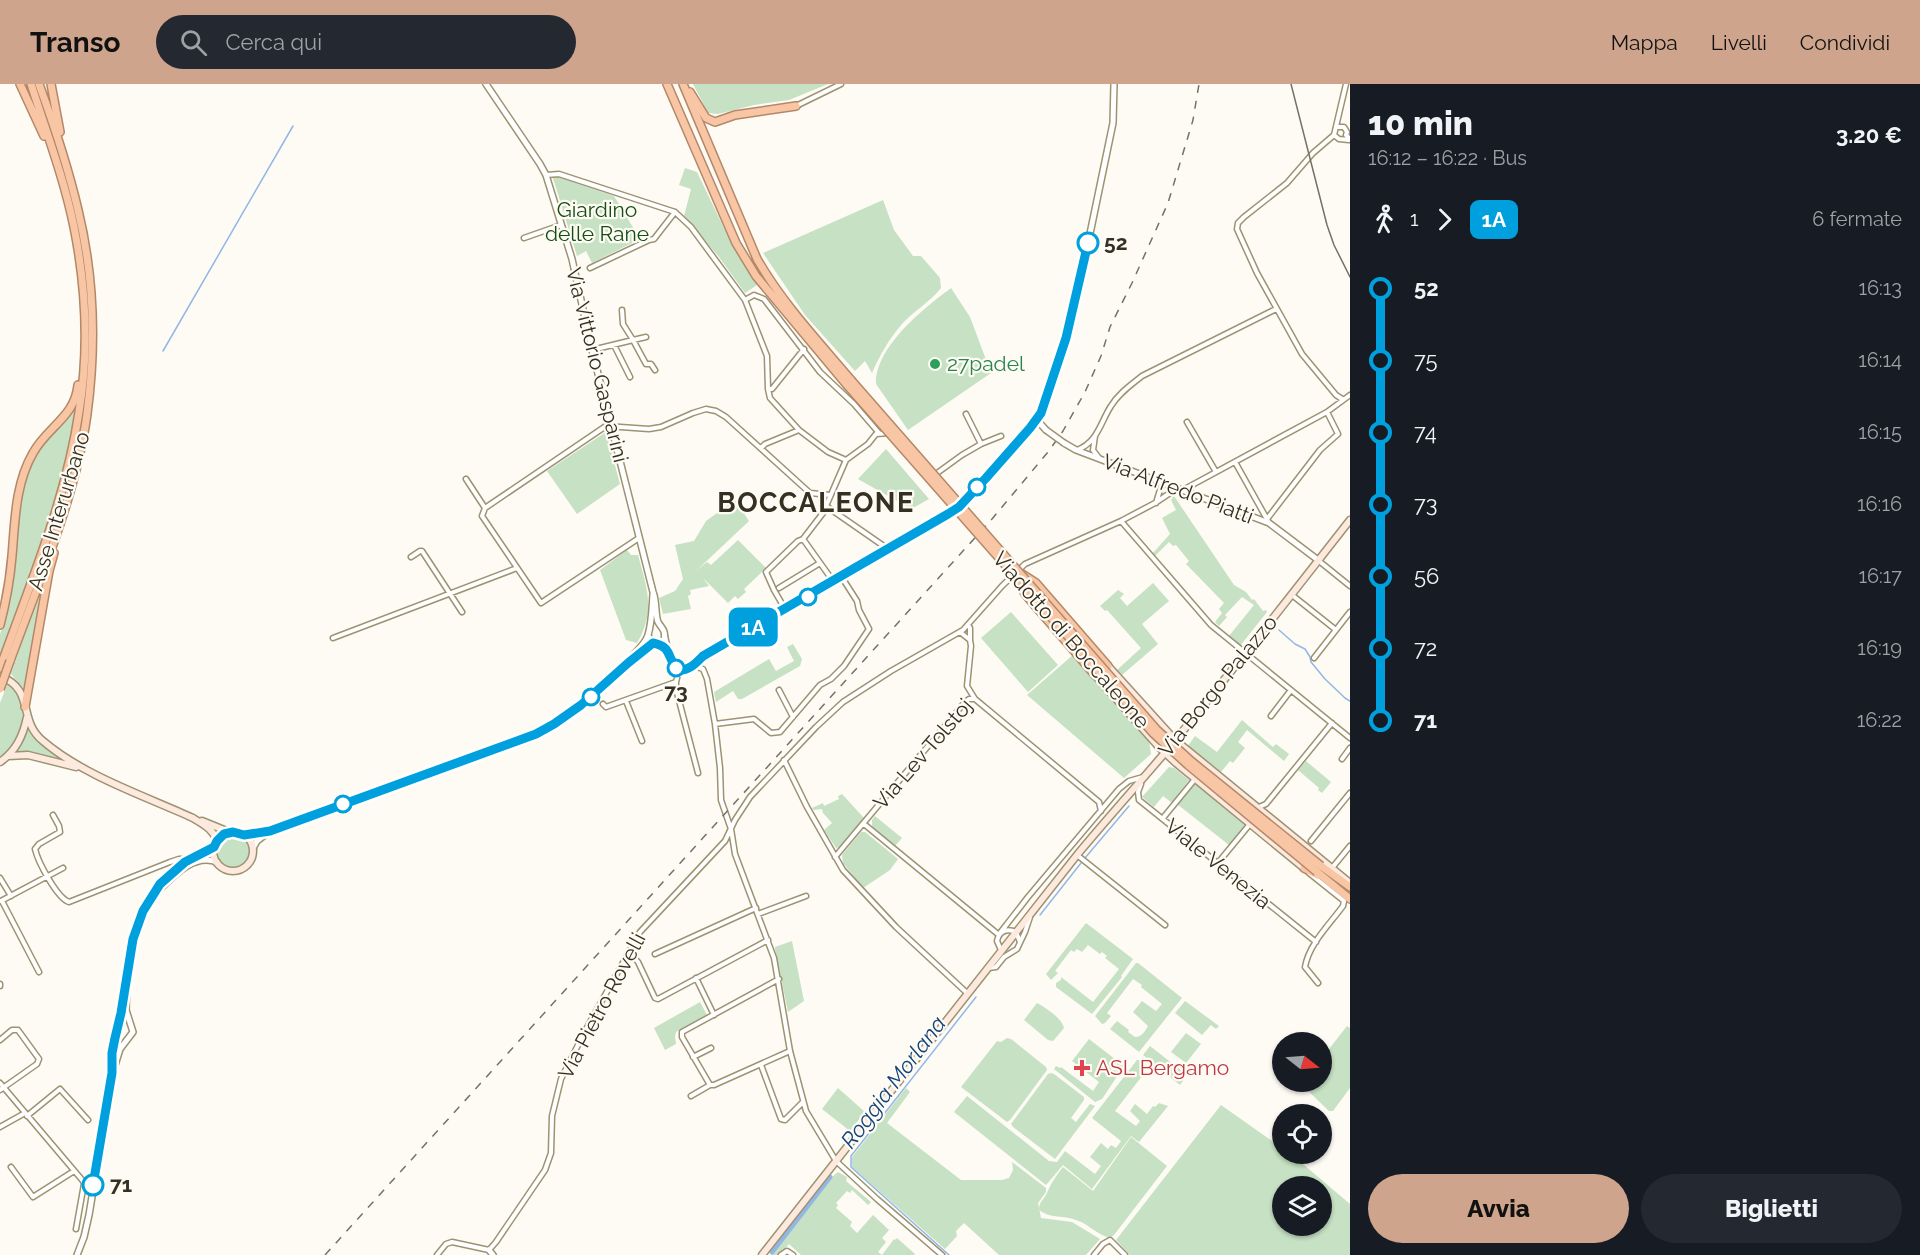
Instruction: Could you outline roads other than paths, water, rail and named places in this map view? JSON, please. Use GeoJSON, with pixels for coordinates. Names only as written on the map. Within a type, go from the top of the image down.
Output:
{"type":"FeatureCollection","features":[{"type":"Feature","properties":{"kind":"highway"},"geometry":{"type":"LineString","coordinates":[[20,84],[45,139],[64,198],[69,203]]}},
{"type":"Feature","properties":{"kind":"highway","name":"Asse Interurbano"},"geometry":{"type":"LineString","coordinates":[[0,688],[4,663],[69,464],[82,390],[84,320],[81,271],[69,203],[31,84]]}},
{"type":"Feature","properties":{"kind":"highway","name":"Asse Interurbano"},"geometry":{"type":"LineString","coordinates":[[4,663],[55,536],[67,498],[84,431],[92,354],[91,296],[79,211],[39,84]]}},
{"type":"Feature","properties":{"kind":"highway"},"geometry":{"type":"LineString","coordinates":[[51,84],[58,127],[65,152],[63,157]]}},
{"type":"Feature","properties":{"kind":"highway"},"geometry":{"type":"LineString","coordinates":[[667,84],[736,243],[756,276],[849,382]]}},
{"type":"Feature","properties":{"kind":"highway"},"geometry":{"type":"LineString","coordinates":[[684,84],[747,237],[772,285],[849,382]]}},
{"type":"Feature","properties":{"kind":"highway"},"geometry":{"type":"LineString","coordinates":[[684,84],[706,118],[712,121],[735,115],[796,106]]}},
{"type":"Feature","properties":{"kind":"highway"},"geometry":{"type":"LineString","coordinates":[[0,625],[8,589],[15,518],[22,480],[33,451],[73,406],[78,388],[80,338],[84,320]]}},
{"type":"Feature","properties":{"kind":"highway","name":"Viadotto di Boccaleone"},"geometry":{"type":"LineString","coordinates":[[849,382],[1164,736],[1319,869]]}},
{"type":"Feature","properties":{"kind":"highway"},"geometry":{"type":"LineString","coordinates":[[25,707],[49,571],[57,540],[55,536]]}},
{"type":"Feature","properties":{"kind":"highway"},"geometry":{"type":"LineString","coordinates":[[1018,574],[1036,583],[1108,666]]}},
{"type":"Feature","properties":{"kind":"highway"},"geometry":{"type":"LineString","coordinates":[[1018,574],[1025,594],[1095,675]]}},
{"type":"Feature","properties":{"kind":"highway"},"geometry":{"type":"LineString","coordinates":[[1304,868],[1328,881]]}},
{"type":"Feature","properties":{"kind":"highway"},"geometry":{"type":"LineString","coordinates":[[1319,869],[1347,901]]}},
{"type":"Feature","properties":{"kind":"highway"},"geometry":{"type":"LineString","coordinates":[[1319,869],[1350,885]]}},
{"type":"Feature","properties":{"kind":"main road","name":"Via Borgo Palazzo"},"geometry":{"type":"LineString","coordinates":[[762,1255],[1077,855],[1246,653],[1350,520]]}},
{"type":"Feature","properties":{"kind":"main road"},"geometry":{"type":"LineString","coordinates":[[1108,666],[1174,741],[1350,885]]}},
{"type":"Feature","properties":{"kind":"main road"},"geometry":{"type":"LineString","coordinates":[[1095,675],[1176,763],[1304,868]]}},
{"type":"Feature","properties":{"kind":"main road"},"geometry":{"type":"LineString","coordinates":[[0,676],[8,679],[20,689],[27,717],[39,739],[54,751],[85,770],[194,818],[230,832],[239,832],[250,841],[253,848],[250,862],[242,869],[228,870],[217,862],[214,856],[215,834],[194,818]]}},
{"type":"Feature","properties":{"kind":"main road"},"geometry":{"type":"LineString","coordinates":[[1111,693],[1120,694],[1163,741],[1174,741]]}},
{"type":"Feature","properties":{"kind":"main road"},"geometry":{"type":"LineString","coordinates":[[0,762],[15,748],[27,717]]}},
{"type":"Feature","properties":{"kind":"main road"},"geometry":{"type":"LineString","coordinates":[[8,756],[28,754],[85,770]]}},
{"type":"Feature","properties":{"kind":"main road"},"geometry":{"type":"LineString","coordinates":[[1155,764],[1176,763]]}},
{"type":"Feature","properties":{"kind":"main road"},"geometry":{"type":"LineString","coordinates":[[215,844],[221,836],[230,832]]}},
{"type":"Feature","properties":{"kind":"street","name":"Via Vittorio Gasparini"},"geometry":{"type":"LineString","coordinates":[[486,84],[546,175],[574,266],[592,350],[653,592],[657,600],[659,623],[664,629],[674,666],[679,670]]}},
{"type":"Feature","properties":{"kind":"street"},"geometry":{"type":"LineString","coordinates":[[796,106],[841,84]]}},
{"type":"Feature","properties":{"kind":"street"},"geometry":{"type":"LineString","coordinates":[[698,773],[678,699],[676,682],[679,670],[693,666],[703,656],[959,507],[1037,420],[1057,372],[1081,278],[1113,123],[1114,84]]}},
{"type":"Feature","properties":{"kind":"street"},"geometry":{"type":"LineString","coordinates":[[1342,399],[1336,395],[1302,354],[1276,309],[1238,231],[1238,224],[1287,183],[1312,153],[1334,135],[1338,126],[1338,116],[1346,84]]}},
{"type":"Feature","properties":{"kind":"street"},"geometry":{"type":"LineString","coordinates":[[1334,135],[1337,139],[1347,138],[1346,130],[1338,126]]}},
{"type":"Feature","properties":{"kind":"street"},"geometry":{"type":"LineString","coordinates":[[546,175],[559,174],[675,212],[691,227],[745,300],[767,356],[770,398],[799,430],[828,452],[846,460]]}},
{"type":"Feature","properties":{"kind":"street"},"geometry":{"type":"LineString","coordinates":[[590,268],[654,239],[675,212]]}},
{"type":"Feature","properties":{"kind":"street"},"geometry":{"type":"LineString","coordinates":[[524,238],[561,225]]}},
{"type":"Feature","properties":{"kind":"street"},"geometry":{"type":"LineString","coordinates":[[745,300],[754,295],[761,296],[820,372],[854,404],[879,434]]}},
{"type":"Feature","properties":{"kind":"street"},"geometry":{"type":"LineString","coordinates":[[1076,450],[1087,446],[1096,435],[1111,406],[1123,391],[1142,376],[1276,309]]}},
{"type":"Feature","properties":{"kind":"street"},"geometry":{"type":"LineString","coordinates":[[622,310],[623,324],[646,364],[651,364],[655,370]]}},
{"type":"Feature","properties":{"kind":"street"},"geometry":{"type":"LineString","coordinates":[[592,350],[646,337]]}},
{"type":"Feature","properties":{"kind":"street"},"geometry":{"type":"LineString","coordinates":[[614,345],[630,377]]}},
{"type":"Feature","properties":{"kind":"street"},"geometry":{"type":"LineString","coordinates":[[768,389],[772,389],[804,349]]}},
{"type":"Feature","properties":{"kind":"street","name":"Via Pietro Rovelli"},"geometry":{"type":"LineString","coordinates":[[436,1255],[446,1244],[452,1242],[491,1253],[545,1170],[551,1153],[552,1116],[561,1079],[640,932],[725,841],[750,797],[816,727],[843,702],[899,666],[960,632],[1018,574],[1024,564],[1121,521],[1216,472],[1327,412],[1350,395]]}},
{"type":"Feature","properties":{"kind":"street"},"geometry":{"type":"LineString","coordinates":[[639,538],[541,603],[481,513],[485,508],[606,426],[649,429],[661,427],[698,411],[710,409],[726,417],[808,492],[830,495]]}},
{"type":"Feature","properties":{"kind":"street"},"geometry":{"type":"LineString","coordinates":[[1235,462],[1268,521],[1320,450],[1338,434],[1327,412]]}},
{"type":"Feature","properties":{"kind":"street"},"geometry":{"type":"LineString","coordinates":[[966,414],[981,444]]}},
{"type":"Feature","properties":{"kind":"street","name":"Via Alfredo Piatti"},"geometry":{"type":"LineString","coordinates":[[1037,420],[1046,430],[1076,450],[1268,521],[1318,560]]}},
{"type":"Feature","properties":{"kind":"street"},"geometry":{"type":"LineString","coordinates":[[1187,422],[1216,472]]}},
{"type":"Feature","properties":{"kind":"street"},"geometry":{"type":"LineString","coordinates":[[761,448],[799,430]]}},
{"type":"Feature","properties":{"kind":"street"},"geometry":{"type":"LineString","coordinates":[[785,609],[766,572],[802,539],[824,513],[846,460],[868,444],[876,434],[894,432],[959,507]]}},
{"type":"Feature","properties":{"kind":"street"},"geometry":{"type":"LineString","coordinates":[[1096,435],[1093,450],[1099,458]]}},
{"type":"Feature","properties":{"kind":"street"},"geometry":{"type":"LineString","coordinates":[[932,476],[962,455],[1001,436]]}},
{"type":"Feature","properties":{"kind":"street"},"geometry":{"type":"LineString","coordinates":[[466,479],[485,508]]}},
{"type":"Feature","properties":{"kind":"street"},"geometry":{"type":"LineString","coordinates":[[1155,503],[1162,483]]}},
{"type":"Feature","properties":{"kind":"street"},"geometry":{"type":"LineString","coordinates":[[826,506],[888,549]]}},
{"type":"Feature","properties":{"kind":"street"},"geometry":{"type":"LineString","coordinates":[[1121,521],[1211,625],[1350,738]]}},
{"type":"Feature","properties":{"kind":"street"},"geometry":{"type":"LineString","coordinates":[[802,539],[833,581]]}},
{"type":"Feature","properties":{"kind":"street"},"geometry":{"type":"LineString","coordinates":[[411,557],[422,551],[462,612]]}},
{"type":"Feature","properties":{"kind":"street"},"geometry":{"type":"LineString","coordinates":[[1318,560],[1350,586]]}},
{"type":"Feature","properties":{"kind":"street"},"geometry":{"type":"LineString","coordinates":[[779,588],[820,563]]}},
{"type":"Feature","properties":{"kind":"street"},"geometry":{"type":"LineString","coordinates":[[333,638],[517,568]]}},
{"type":"Feature","properties":{"kind":"street"},"geometry":{"type":"LineString","coordinates":[[1018,574],[1098,664],[1108,666]]}},
{"type":"Feature","properties":{"kind":"street"},"geometry":{"type":"LineString","coordinates":[[1018,574],[1120,694]]}},
{"type":"Feature","properties":{"kind":"street"},"geometry":{"type":"LineString","coordinates":[[715,724],[754,719],[771,733],[780,732],[820,685],[831,679],[844,666],[869,629],[857,601],[841,576]]}},
{"type":"Feature","properties":{"kind":"street","name":"Via Vittorio Gasparini"},"geometry":{"type":"LineString","coordinates":[[648,636],[653,592]]}},
{"type":"Feature","properties":{"kind":"street","name":"Via Borgo Palazzo"},"geometry":{"type":"LineString","coordinates":[[1292,594],[1336,630]]}},
{"type":"Feature","properties":{"kind":"street"},"geometry":{"type":"LineString","coordinates":[[1314,658],[1350,612]]}},
{"type":"Feature","properties":{"kind":"street"},"geometry":{"type":"LineString","coordinates":[[650,625],[659,623]]}},
{"type":"Feature","properties":{"kind":"street","name":"Via Lev Tolstoj"},"geometry":{"type":"LineString","coordinates":[[968,625],[971,646],[967,686],[975,699]]}},
{"type":"Feature","properties":{"kind":"street"},"geometry":{"type":"LineString","coordinates":[[960,632],[970,640]]}},
{"type":"Feature","properties":{"kind":"street"},"geometry":{"type":"LineString","coordinates":[[244,835],[270,831],[536,734],[581,705],[628,663],[664,640],[665,635]]}},
{"type":"Feature","properties":{"kind":"street"},"geometry":{"type":"LineString","coordinates":[[628,663],[648,636],[656,644],[668,649]]}},
{"type":"Feature","properties":{"kind":"street"},"geometry":{"type":"LineString","coordinates":[[703,656],[703,669],[715,724],[720,768],[720,795],[731,829],[735,854],[768,940],[779,980],[790,1051],[802,1102],[836,1161],[942,1255]]}},
{"type":"Feature","properties":{"kind":"street"},"geometry":{"type":"LineString","coordinates":[[693,666],[703,669]]}},
{"type":"Feature","properties":{"kind":"street"},"geometry":{"type":"LineString","coordinates":[[1095,675],[1096,666]]}},
{"type":"Feature","properties":{"kind":"street"},"geometry":{"type":"LineString","coordinates":[[603,704],[606,707],[626,701],[676,682]]}},
{"type":"Feature","properties":{"kind":"street"},"geometry":{"type":"LineString","coordinates":[[779,690],[793,717]]}},
{"type":"Feature","properties":{"kind":"street"},"geometry":{"type":"LineString","coordinates":[[1271,716],[1291,690]]}},
{"type":"Feature","properties":{"kind":"street"},"geometry":{"type":"LineString","coordinates":[[975,699],[1099,802],[1101,811]]}},
{"type":"Feature","properties":{"kind":"street","name":"Via Lev Tolstoj"},"geometry":{"type":"LineString","coordinates":[[835,857],[965,702],[975,699]]}},
{"type":"Feature","properties":{"kind":"street"},"geometry":{"type":"LineString","coordinates":[[626,701],[642,741]]}},
{"type":"Feature","properties":{"kind":"street"},"geometry":{"type":"LineString","coordinates":[[1256,808],[1266,804],[1332,723]]}},
{"type":"Feature","properties":{"kind":"street"},"geometry":{"type":"LineString","coordinates":[[1342,759],[1350,748]]}},
{"type":"Feature","properties":{"kind":"street"},"geometry":{"type":"LineString","coordinates":[[784,760],[807,807],[843,870],[896,927],[967,993]]}},
{"type":"Feature","properties":{"kind":"street","name":"Via Borgo Palazzo"},"geometry":{"type":"LineString","coordinates":[[1000,934],[1028,897],[1119,789],[1130,781],[1144,777]]}},
{"type":"Feature","properties":{"kind":"street","name":"Viale Venezia"},"geometry":{"type":"LineString","coordinates":[[1144,777],[1138,792],[1139,800],[1316,942]]}},
{"type":"Feature","properties":{"kind":"street"},"geometry":{"type":"LineString","coordinates":[[1163,819],[1195,779]]}},
{"type":"Feature","properties":{"kind":"street"},"geometry":{"type":"LineString","coordinates":[[1311,841],[1350,793]]}},
{"type":"Feature","properties":{"kind":"street"},"geometry":{"type":"LineString","coordinates":[[54,815],[60,832],[39,844],[35,849],[63,900],[69,902],[174,861],[190,859]]}},
{"type":"Feature","properties":{"kind":"street"},"geometry":{"type":"LineString","coordinates":[[864,824],[1000,934]]}},
{"type":"Feature","properties":{"kind":"street"},"geometry":{"type":"LineString","coordinates":[[1217,864],[1250,824]]}},
{"type":"Feature","properties":{"kind":"street"},"geometry":{"type":"LineString","coordinates":[[253,848],[257,841],[270,831]]}},
{"type":"Feature","properties":{"kind":"street"},"geometry":{"type":"LineString","coordinates":[[77,1255],[88,1221],[112,1073],[112,1053],[135,931],[160,884],[180,866],[215,844]]}},
{"type":"Feature","properties":{"kind":"street"},"geometry":{"type":"LineString","coordinates":[[1332,868],[1350,846]]}},
{"type":"Feature","properties":{"kind":"street"},"geometry":{"type":"LineString","coordinates":[[1077,855],[1165,925]]}},
{"type":"Feature","properties":{"kind":"street"},"geometry":{"type":"LineString","coordinates":[[151,898],[190,864],[204,859],[217,862]]}},
{"type":"Feature","properties":{"kind":"street"},"geometry":{"type":"LineString","coordinates":[[174,861],[180,866]]}},
{"type":"Feature","properties":{"kind":"street"},"geometry":{"type":"LineString","coordinates":[[39,972],[1,901],[63,868]]}},
{"type":"Feature","properties":{"kind":"street"},"geometry":{"type":"LineString","coordinates":[[1304,868],[1347,901],[1316,942],[1305,967],[1318,983]]}},
{"type":"Feature","properties":{"kind":"street"},"geometry":{"type":"LineString","coordinates":[[0,878],[11,896]]}},
{"type":"Feature","properties":{"kind":"street"},"geometry":{"type":"LineString","coordinates":[[758,914],[806,896]]}},
{"type":"Feature","properties":{"kind":"street"},"geometry":{"type":"LineString","coordinates":[[655,954],[756,908]]}},
{"type":"Feature","properties":{"kind":"street","name":"Via Borgo Palazzo"},"geometry":{"type":"LineString","coordinates":[[988,968],[996,967],[1004,957],[1018,947],[1031,913]]}},
{"type":"Feature","properties":{"kind":"street"},"geometry":{"type":"LineString","coordinates":[[1013,952],[1002,951],[997,943],[1000,934],[1007,930],[1016,932],[1020,942]]}},
{"type":"Feature","properties":{"kind":"street"},"geometry":{"type":"LineString","coordinates":[[629,952],[638,962],[657,999],[768,940]]}},
{"type":"Feature","properties":{"kind":"street"},"geometry":{"type":"LineString","coordinates":[[696,978],[714,1015]]}},
{"type":"Feature","properties":{"kind":"street"},"geometry":{"type":"LineString","coordinates":[[112,1073],[120,1049],[132,1033],[126,1010],[127,980]]}},
{"type":"Feature","properties":{"kind":"street"},"geometry":{"type":"LineString","coordinates":[[710,1085],[682,1036],[684,1030],[779,980]]}},
{"type":"Feature","properties":{"kind":"street"},"geometry":{"type":"LineString","coordinates":[[118,1025],[130,1024]]}},
{"type":"Feature","properties":{"kind":"street"},"geometry":{"type":"LineString","coordinates":[[0,1040],[12,1030],[18,1030],[39,1059],[37,1064],[2,1089]]}},
{"type":"Feature","properties":{"kind":"street"},"geometry":{"type":"LineString","coordinates":[[116,1032],[121,1039],[127,1039]]}},
{"type":"Feature","properties":{"kind":"street"},"geometry":{"type":"LineString","coordinates":[[693,1057],[711,1048]]}},
{"type":"Feature","properties":{"kind":"street"},"geometry":{"type":"LineString","coordinates":[[691,1096],[710,1085],[790,1051]]}},
{"type":"Feature","properties":{"kind":"street"},"geometry":{"type":"LineString","coordinates":[[761,1065],[782,1119],[785,1120],[802,1102]]}},
{"type":"Feature","properties":{"kind":"street"},"geometry":{"type":"LineString","coordinates":[[0,1083],[2,1089],[26,1114],[84,1184],[76,1229]]}},
{"type":"Feature","properties":{"kind":"street"},"geometry":{"type":"LineString","coordinates":[[0,1127],[26,1114],[60,1089],[88,1120]]}},
{"type":"Feature","properties":{"kind":"street"},"geometry":{"type":"LineString","coordinates":[[11,1167],[33,1197],[74,1171]]}},
{"type":"Feature","properties":{"kind":"street"},"geometry":{"type":"LineString","coordinates":[[1094,1255],[1103,1244],[1110,1240],[1125,1255]]}},
{"type":"Feature","properties":{"kind":"street"},"geometry":{"type":"LineString","coordinates":[[781,1255],[787,1251],[793,1255]]}},
{"type":"Feature","properties":{"kind":"waterway"},"geometry":{"type":"LineString","coordinates":[[163,351],[293,126]]}},
{"type":"Feature","properties":{"kind":"waterway"},"geometry":{"type":"LineString","coordinates":[[1279,630],[1295,644],[1305,649],[1311,662],[1325,679],[1350,701]]}},
{"type":"Feature","properties":{"kind":"waterway","name":"Roggia Morlana"},"geometry":{"type":"LineString","coordinates":[[1085,858],[1129,806]]}},
{"type":"Feature","properties":{"kind":"waterway","name":"Roggia Morlana"},"geometry":{"type":"LineString","coordinates":[[1040,915],[1081,863]]}},
{"type":"Feature","properties":{"kind":"waterway","name":"Roggia Morlana"},"geometry":{"type":"LineString","coordinates":[[949,1255],[851,1167],[851,1156],[976,997]]}},
{"type":"Feature","properties":{"kind":"waterway"},"geometry":{"type":"LineString","coordinates":[[772,1252],[830,1177]]}},
{"type":"Feature","properties":{"kind":"tram line"},"geometry":{"type":"LineString","coordinates":[[1291,84],[1327,225],[1350,277]]}},
{"type":"Feature","properties":{"kind":"railway"},"geometry":{"type":"LineString","coordinates":[[325,1255],[992,519],[1048,452],[1085,392],[1101,356],[1110,327],[1168,203],[1193,120],[1199,84]]}},
{"type":"Feature","properties":{"kind":"place","name":"52"},"geometry":{"type":"Point","coordinates":[1088,243]}},
{"type":"Feature","properties":{"kind":"place","name":"27padel"},"geometry":{"type":"Point","coordinates":[935,364]}},
{"type":"Feature","properties":{"kind":"place","name":"73"},"geometry":{"type":"Point","coordinates":[676,668]}},
{"type":"Feature","properties":{"kind":"place","name":"ASL Bergamo"},"geometry":{"type":"Point","coordinates":[1082,1068]}},
{"type":"Feature","properties":{"kind":"place","name":"71"},"geometry":{"type":"Point","coordinates":[93,1185]}},
{"type":"Feature","properties":{"kind":"district","name":"BOCCALEONE"},"geometry":{"type":"Point","coordinates":[816,503]}},
{"type":"Feature","properties":{"kind":"park label","name":"Giardino delle Rane"},"geometry":{"type":"Point","coordinates":[597,222]}}]}
